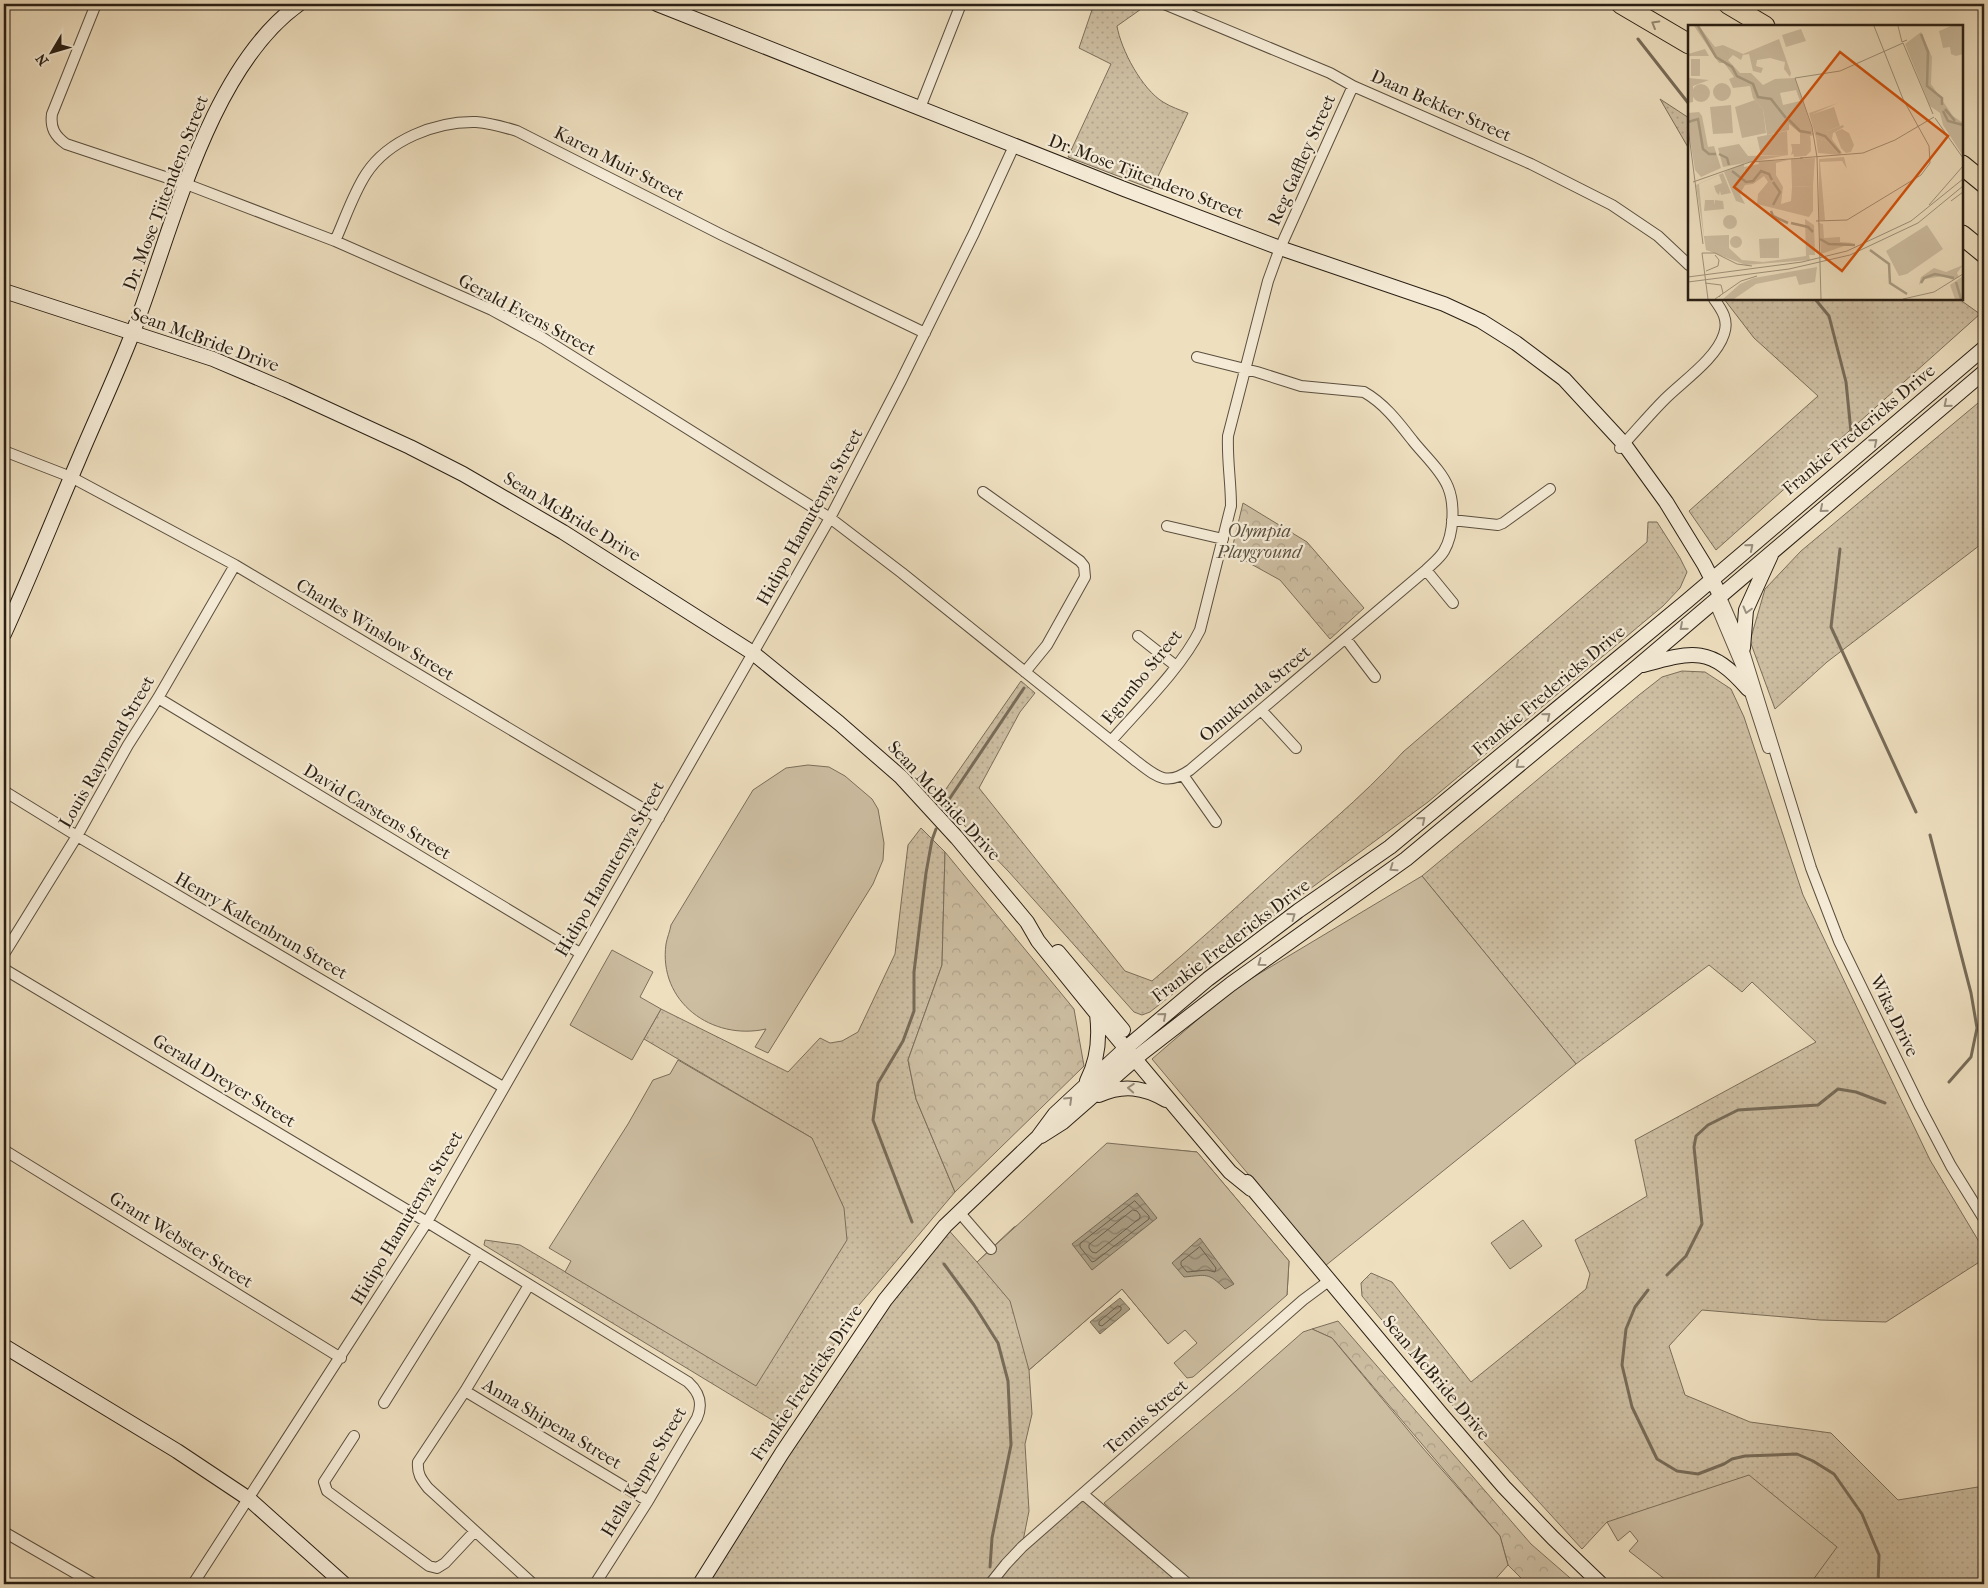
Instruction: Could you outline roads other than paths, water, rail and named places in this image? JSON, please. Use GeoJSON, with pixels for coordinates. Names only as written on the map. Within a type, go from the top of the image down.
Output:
{"type":"FeatureCollection","features":[{"type":"Feature","properties":{"kind":"highway"},"geometry":{"type":"LineString","coordinates":[[1621,4],[1688,43]]}},
{"type":"Feature","properties":{"kind":"highway"},"geometry":{"type":"LineString","coordinates":[[1728,4],[1763,25]]}},
{"type":"Feature","properties":{"kind":"highway"},"geometry":{"type":"LineString","coordinates":[[1963,166],[1984,183]]}},
{"type":"Feature","properties":{"kind":"highway"},"geometry":{"type":"LineString","coordinates":[[1963,236],[1984,253]]}},
{"type":"Feature","properties":{"kind":"main road","name":"Dr. Mose Tjitendero Street"},"geometry":{"type":"LineString","coordinates":[[4,634],[133,332],[186,184],[221,101],[260,40],[274,24],[299,4]]}},
{"type":"Feature","properties":{"kind":"main road","name":"Dr. Mose Tjitendero Street"},"geometry":{"type":"LineString","coordinates":[[657,4],[1014,146],[1280,248],[1444,304],[1481,321],[1547,365],[1564,379],[1599,417],[1622,446],[1693,562],[1709,582],[1717,598]]}},
{"type":"Feature","properties":{"kind":"main road","name":"Sean McBride Drive"},"geometry":{"type":"LineString","coordinates":[[4,291],[213,359],[357,422],[463,474],[563,532],[753,653],[839,723],[901,777],[957,838],[1027,922],[1038,941],[1097,1014],[1130,1045]]}},
{"type":"Feature","properties":{"kind":"main road","name":"Frankie Fredericks Drive"},"geometry":{"type":"LineString","coordinates":[[1130,1045],[1222,968],[1390,847],[1709,582],[1984,348]]}},
{"type":"Feature","properties":{"kind":"main road","name":"Frankie Fredericks Drive"},"geometry":{"type":"LineString","coordinates":[[1139,1056],[1231,984],[1406,859],[1637,667],[1984,372]]}},
{"type":"Feature","properties":{"kind":"main road"},"geometry":{"type":"LineString","coordinates":[[1743,648],[1746,610],[1774,550]]}},
{"type":"Feature","properties":{"kind":"main road"},"geometry":{"type":"LineString","coordinates":[[1637,667],[1681,655],[1697,655],[1710,658],[1723,665],[1748,690]]}},
{"type":"Feature","properties":{"kind":"main road","name":"Sean McBride Drive"},"geometry":{"type":"LineString","coordinates":[[1027,922],[1045,936],[1139,1056],[1241,1172],[1251,1189]]}},
{"type":"Feature","properties":{"kind":"main road"},"geometry":{"type":"LineString","coordinates":[[1086,1084],[1097,1053],[1100,1032],[1097,1014]]}},
{"type":"Feature","properties":{"kind":"main road","name":"Frankie Fredricks Drive"},"geometry":{"type":"LineString","coordinates":[[700,1584],[782,1453],[875,1314],[934,1239],[958,1212],[1038,1137],[1055,1114],[1130,1045]]}},
{"type":"Feature","properties":{"kind":"main road","name":"Sean McBride Drive"},"geometry":{"type":"LineString","coordinates":[[1139,1056],[1173,1105],[1230,1172],[1251,1189],[1330,1280],[1504,1487],[1601,1584]]}},
{"type":"Feature","properties":{"kind":"main road","name":"Frankie Fredricks Drive"},"geometry":{"type":"LineString","coordinates":[[1038,1137],[1063,1122],[1139,1056]]}},
{"type":"Feature","properties":{"kind":"main road"},"geometry":{"type":"LineString","coordinates":[[1087,1101],[1111,1090],[1123,1087],[1136,1088],[1158,1095],[1173,1105]]}},
{"type":"Feature","properties":{"kind":"main road"},"geometry":{"type":"LineString","coordinates":[[4,1346],[177,1450],[249,1499],[344,1584]]}},
{"type":"Feature","properties":{"kind":"street"},"geometry":{"type":"LineString","coordinates":[[96,4],[52,114],[53,130],[59,139],[66,144],[186,184]]}},
{"type":"Feature","properties":{"kind":"street"},"geometry":{"type":"LineString","coordinates":[[920,108],[961,4]]}},
{"type":"Feature","properties":{"kind":"street","name":"Daan Bekker Street"},"geometry":{"type":"LineString","coordinates":[[1164,4],[1330,73],[1353,86],[1522,160],[1612,205],[1658,236],[1688,264]]}},
{"type":"Feature","properties":{"kind":"street","name":"Reg Gaffley Street"},"geometry":{"type":"LineString","coordinates":[[1280,248],[1353,86]]}},
{"type":"Feature","properties":{"kind":"street","name":"Karen Muir Street"},"geometry":{"type":"LineString","coordinates":[[335,241],[366,173],[392,148],[421,131],[441,126],[463,122],[489,124],[517,131],[722,235],[924,333]]}},
{"type":"Feature","properties":{"kind":"street","name":"Hidipo Hamutenya Street"},"geometry":{"type":"LineString","coordinates":[[194,1584],[427,1222],[659,818],[830,518],[974,233],[1014,146]]}},
{"type":"Feature","properties":{"kind":"street","name":"Gerald Evens Street"},"geometry":{"type":"LineString","coordinates":[[186,184],[335,241],[492,310],[543,338],[830,518]]}},
{"type":"Feature","properties":{"kind":"street","name":"Egumbo Street"},"geometry":{"type":"LineString","coordinates":[[1111,741],[1176,666],[1194,642],[1200,630],[1231,506],[1227,455],[1228,436],[1268,281],[1280,248]]}},
{"type":"Feature","properties":{"kind":"street"},"geometry":{"type":"LineString","coordinates":[[1622,446],[1664,399],[1718,347],[1724,335],[1726,324],[1725,314],[1715,300]]}},
{"type":"Feature","properties":{"kind":"street"},"geometry":{"type":"LineString","coordinates":[[1197,357],[1246,370]]}},
{"type":"Feature","properties":{"kind":"street","name":"Omukunda Street"},"geometry":{"type":"LineString","coordinates":[[1183,775],[1262,711],[1426,570],[1446,549],[1452,520],[1448,486],[1441,475],[1382,404],[1373,397],[1364,392],[1301,386],[1246,370]]}},
{"type":"Feature","properties":{"kind":"street","name":"Charles Winslow Street"},"geometry":{"type":"LineString","coordinates":[[4,451],[71,477],[235,565],[659,818]]}},
{"type":"Feature","properties":{"kind":"street"},"geometry":{"type":"LineString","coordinates":[[1452,520],[1503,524],[1550,489]]}},
{"type":"Feature","properties":{"kind":"street"},"geometry":{"type":"LineString","coordinates":[[983,492],[1080,561],[1084,566],[1085,577],[1051,637],[1025,672]]}},
{"type":"Feature","properties":{"kind":"street"},"geometry":{"type":"LineString","coordinates":[[830,518],[902,573],[1136,761],[1159,777],[1170,779],[1183,775],[1216,822]]}},
{"type":"Feature","properties":{"kind":"street"},"geometry":{"type":"LineString","coordinates":[[1166,526],[1223,539]]}},
{"type":"Feature","properties":{"kind":"street","name":"Louis Raymond Street"},"geometry":{"type":"LineString","coordinates":[[4,954],[77,836],[128,745],[158,698],[235,565]]}},
{"type":"Feature","properties":{"kind":"street"},"geometry":{"type":"LineString","coordinates":[[1426,570],[1453,603]]}},
{"type":"Feature","properties":{"kind":"street","name":"Wika Drive"},"geometry":{"type":"LineString","coordinates":[[1717,598],[1743,648],[1759,694],[1811,868],[1839,941],[1924,1116],[1951,1166],[1984,1219]]}},
{"type":"Feature","properties":{"kind":"street","name":"Wika Drive"},"geometry":{"type":"LineString","coordinates":[[1717,598],[1783,790],[1796,819]]}},
{"type":"Feature","properties":{"kind":"street"},"geometry":{"type":"LineString","coordinates":[[1138,636],[1176,666]]}},
{"type":"Feature","properties":{"kind":"street"},"geometry":{"type":"LineString","coordinates":[[1346,639],[1375,677]]}},
{"type":"Feature","properties":{"kind":"street","name":"David Carstens Street"},"geometry":{"type":"LineString","coordinates":[[158,698],[580,953]]}},
{"type":"Feature","properties":{"kind":"street"},"geometry":{"type":"LineString","coordinates":[[1262,711],[1296,748]]}},
{"type":"Feature","properties":{"kind":"street","name":"Henry Kaltenbrun Street"},"geometry":{"type":"LineString","coordinates":[[4,791],[503,1087]]}},
{"type":"Feature","properties":{"kind":"street","name":"Gerald Dreyer Street"},"geometry":{"type":"LineString","coordinates":[[4,969],[427,1222]]}},
{"type":"Feature","properties":{"kind":"street","name":"Grant Webster Street"},"geometry":{"type":"LineString","coordinates":[[4,1150],[341,1358]]}},
{"type":"Feature","properties":{"kind":"street"},"geometry":{"type":"LineString","coordinates":[[958,1212],[991,1249]]}},
{"type":"Feature","properties":{"kind":"street","name":"Hella Kuppe Street"},"geometry":{"type":"LineString","coordinates":[[427,1222],[688,1382],[697,1390],[701,1409],[648,1501],[595,1584]]}},
{"type":"Feature","properties":{"kind":"street"},"geometry":{"type":"LineString","coordinates":[[384,1403],[478,1253]]}},
{"type":"Feature","properties":{"kind":"street","name":"Tennis Street"},"geometry":{"type":"LineString","coordinates":[[990,1584],[1022,1547],[1303,1300],[1330,1280]]}},
{"type":"Feature","properties":{"kind":"street"},"geometry":{"type":"LineString","coordinates":[[529,1285],[418,1462],[418,1470],[421,1479],[428,1488],[533,1584]]}},
{"type":"Feature","properties":{"kind":"street","name":"Anna Shipena Street"},"geometry":{"type":"LineString","coordinates":[[464,1391],[648,1501]]}},
{"type":"Feature","properties":{"kind":"street"},"geometry":{"type":"LineString","coordinates":[[354,1436],[324,1482],[327,1491],[429,1566],[437,1568],[445,1563],[475,1531]]}},
{"type":"Feature","properties":{"kind":"street"},"geometry":{"type":"LineString","coordinates":[[1083,1494],[1188,1584]]}},
{"type":"Feature","properties":{"kind":"street"},"geometry":{"type":"LineString","coordinates":[[4,1532],[94,1584]]}},
{"type":"Feature","properties":{"kind":"water"},"geometry":{"type":"Polygon","coordinates":[[[1137,1193],[1157,1218],[1092,1270],[1072,1244],[1137,1193]]]}},
{"type":"Feature","properties":{"kind":"water"},"geometry":{"type":"Polygon","coordinates":[[[1200,1238],[1234,1284],[1225,1289],[1211,1277],[1184,1277],[1172,1263],[1200,1238]]]}},
{"type":"Feature","properties":{"kind":"water"},"geometry":{"type":"Polygon","coordinates":[[[1120,1298],[1130,1309],[1100,1334],[1090,1322],[1120,1298]]]}},
{"type":"Feature","properties":{"kind":"waterway"},"geometry":{"type":"LineString","coordinates":[[1638,39],[1688,103]]}},
{"type":"Feature","properties":{"kind":"waterway"},"geometry":{"type":"LineString","coordinates":[[1816,300],[1829,316],[1846,382],[1852,442]]}},
{"type":"Feature","properties":{"kind":"waterway"},"geometry":{"type":"LineString","coordinates":[[1840,549],[1831,627],[1916,812]]}},
{"type":"Feature","properties":{"kind":"waterway"},"geometry":{"type":"LineString","coordinates":[[944,810],[948,801],[1024,688]]}},
{"type":"Feature","properties":{"kind":"waterway"},"geometry":{"type":"LineString","coordinates":[[912,1222],[873,1120],[878,1083],[903,1041],[914,1011],[914,972],[926,873],[936,829]]}},
{"type":"Feature","properties":{"kind":"waterway"},"geometry":{"type":"LineString","coordinates":[[1930,835],[1971,993],[1977,1028],[1971,1057],[1949,1082]]}},
{"type":"Feature","properties":{"kind":"waterway"},"geometry":{"type":"LineString","coordinates":[[1667,1275],[1686,1256],[1702,1224],[1694,1147],[1696,1136],[1708,1125],[1738,1110],[1818,1105],[1838,1089],[1856,1092],[1885,1103]]}},
{"type":"Feature","properties":{"kind":"waterway"},"geometry":{"type":"LineString","coordinates":[[944,1264],[974,1305],[998,1343],[1008,1381],[1011,1445],[992,1538],[990,1567]]}},
{"type":"Feature","properties":{"kind":"waterway"},"geometry":{"type":"LineString","coordinates":[[1648,1290],[1635,1307],[1626,1329],[1622,1365],[1632,1407],[1657,1459],[1677,1471],[1698,1474],[1732,1459],[1745,1456],[1797,1454],[1813,1461],[1834,1474],[1862,1514],[1879,1555],[1878,1584]]}},
{"type":"Feature","properties":{"kind":"park label","name":"Olympia Playground"},"geometry":{"type":"Point","coordinates":[1259,541]}}]}
